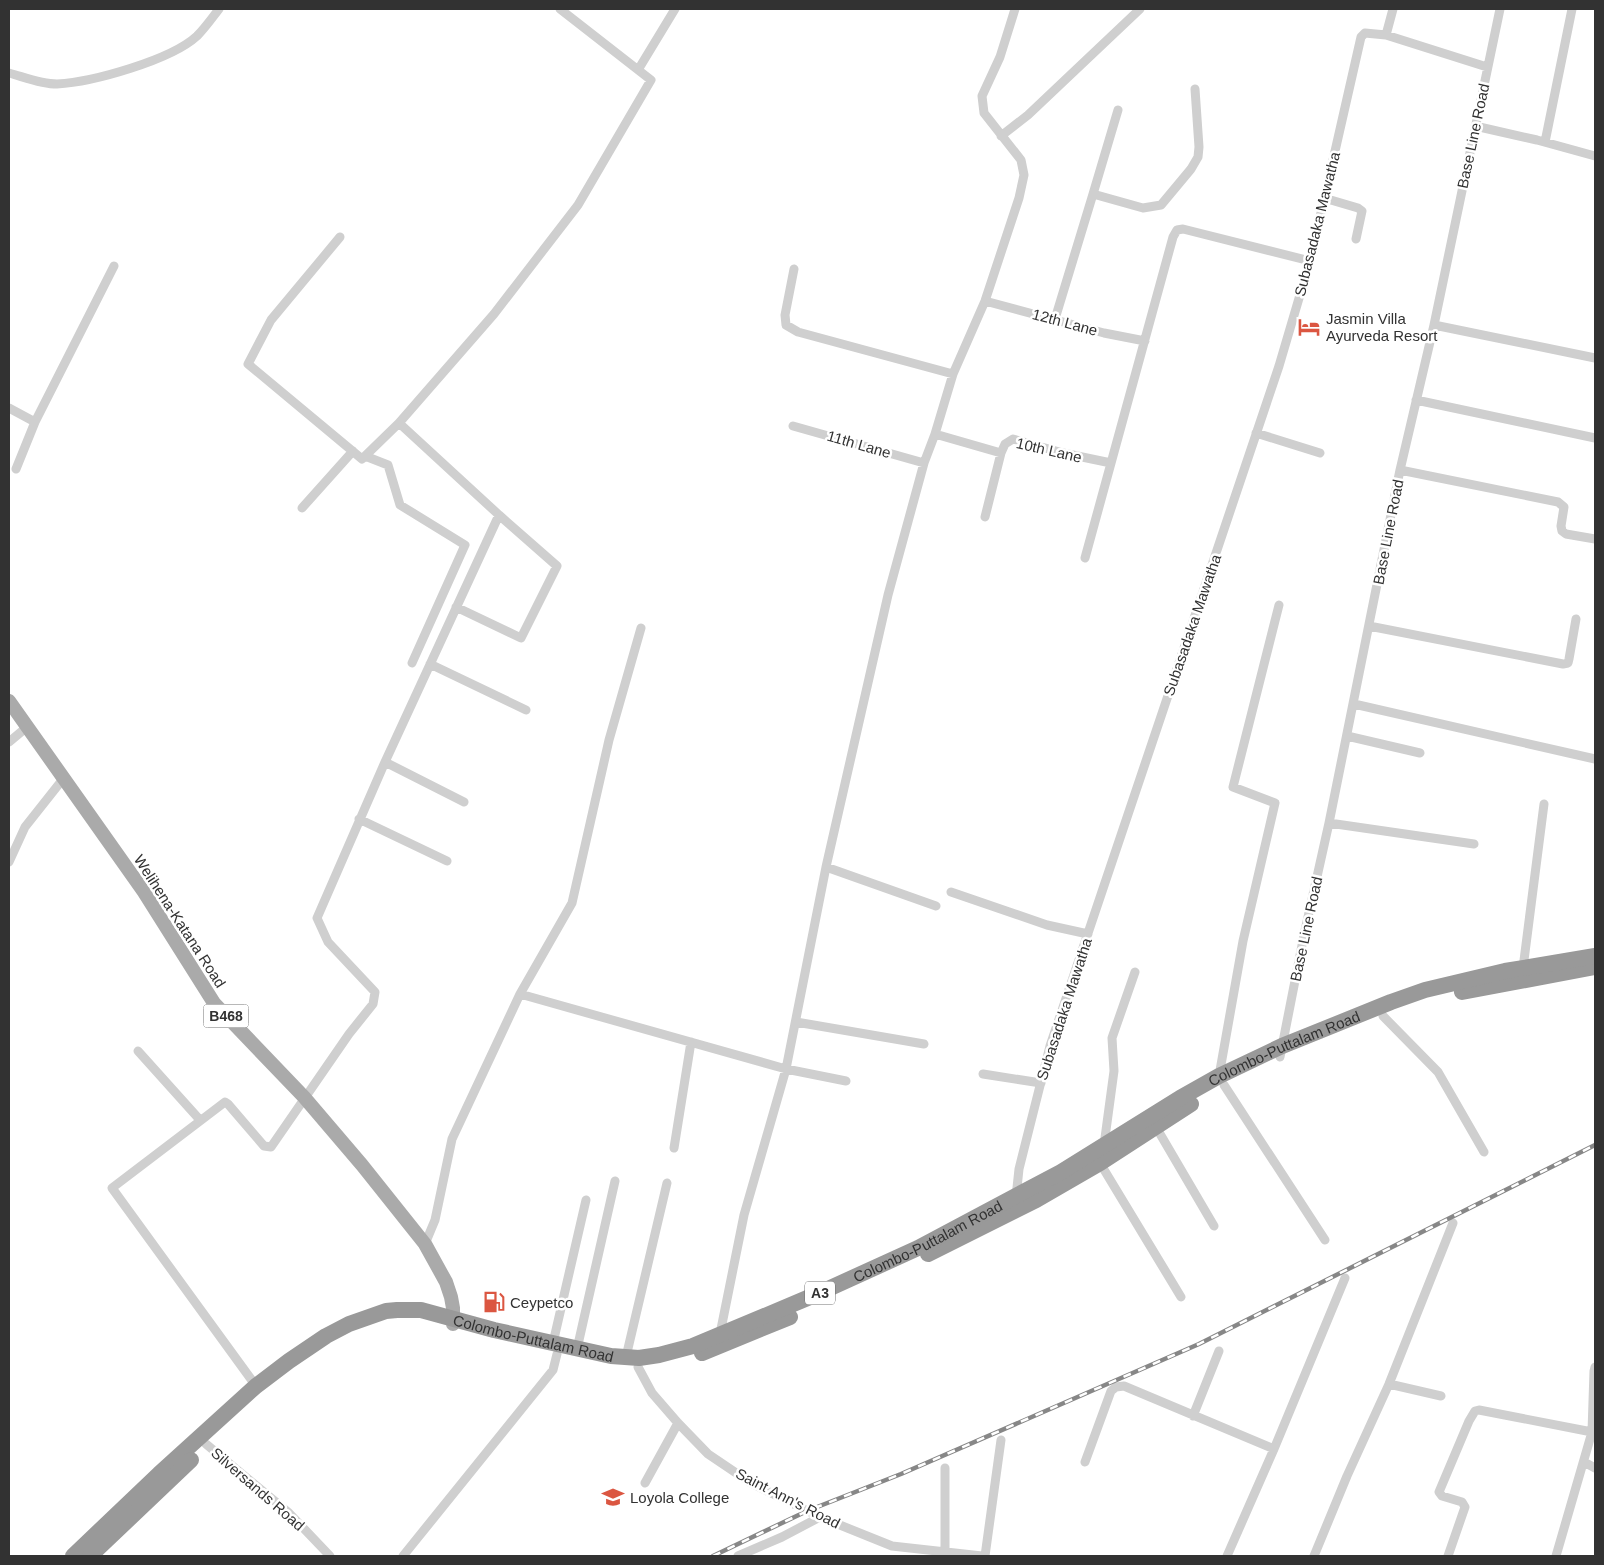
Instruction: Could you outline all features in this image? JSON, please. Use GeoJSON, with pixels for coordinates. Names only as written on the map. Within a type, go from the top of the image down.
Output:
{"type":"FeatureCollection","features":[{"type":"Feature","properties":{"kind":"highway","name":"Colombo-Puttalam Road"},"geometry":{"type":"LineString","coordinates":[[1103,1156],[1180,1098],[1391,1002],[1425,990],[1523,968],[1595,956]]}},
{"type":"Feature","properties":{"kind":"highway","name":"Colombo-Puttalam Road"},"geometry":{"type":"LineString","coordinates":[[1281,1052],[1428,1000],[1595,967]]}},
{"type":"Feature","properties":{"kind":"highway","name":"Colombo-Puttalam Road"},"geometry":{"type":"LineString","coordinates":[[555,1349],[577,1349],[659,1365],[690,1358],[727,1344],[874,1281],[1156,1127],[1222,1080]]}},
{"type":"Feature","properties":{"kind":"highway","name":"Colombo-Puttalam Road"},"geometry":{"type":"LineString","coordinates":[[73,1556],[159,1474],[256,1386],[326,1336],[349,1324],[371,1316],[397,1310],[421,1310],[604,1364],[622,1367],[633,1360],[684,1348],[720,1334],[860,1275],[1017,1203]]}},
{"type":"Feature","properties":{"kind":"highway","name":"Colombo-Puttalam Road"},"geometry":{"type":"LineString","coordinates":[[90,1556],[256,1398],[321,1349],[394,1317],[402,1316],[453,1321]]}},
{"type":"Feature","properties":{"kind":"main road","name":"Welihena-Katana Road"},"geometry":{"type":"LineString","coordinates":[[9,701],[144,892],[214,1003],[304,1097],[362,1165],[425,1244],[446,1282],[451,1297],[453,1321]]}},
{"type":"Feature","properties":{"kind":"street"},"geometry":{"type":"LineString","coordinates":[[9,73],[44,83],[57,84],[104,76],[150,62],[186,44],[198,35],[219,9]]}},
{"type":"Feature","properties":{"kind":"street"},"geometry":{"type":"LineString","coordinates":[[340,237],[271,320],[248,364],[362,459],[399,423],[494,314],[578,205],[651,80],[560,9]]}},
{"type":"Feature","properties":{"kind":"street"},"geometry":{"type":"LineString","coordinates":[[638,70],[675,9]]}},
{"type":"Feature","properties":{"kind":"street"},"geometry":{"type":"LineString","coordinates":[[720,1334],[744,1215],[786,1069],[826,867],[888,594],[924,463],[954,374],[985,301],[1019,198],[1024,175],[1021,160],[984,113],[982,96],[1000,57],[1015,9]]}},
{"type":"Feature","properties":{"kind":"street"},"geometry":{"type":"LineString","coordinates":[[1001,136],[1028,115],[1140,9]]}},
{"type":"Feature","properties":{"kind":"street"},"geometry":{"type":"LineString","coordinates":[[1393,9],[1386,35],[1487,66]]}},
{"type":"Feature","properties":{"kind":"street","name":"Base Line Road"},"geometry":{"type":"LineString","coordinates":[[1281,1052],[1304,935],[1354,704],[1400,470],[1434,325],[1500,9]]}},
{"type":"Feature","properties":{"kind":"street"},"geometry":{"type":"LineString","coordinates":[[1545,142],[1572,9]]}},
{"type":"Feature","properties":{"kind":"street","name":"Subasadaka Mawatha"},"geometry":{"type":"LineString","coordinates":[[1017,1203],[1018,1169],[1050,1046],[1279,366],[1310,261],[1361,36],[1366,33],[1386,35]]}},
{"type":"Feature","properties":{"kind":"street"},"geometry":{"type":"LineString","coordinates":[[1093,194],[1143,208],[1161,205],[1198,158],[1199,147],[1194,89]]}},
{"type":"Feature","properties":{"kind":"street"},"geometry":{"type":"LineString","coordinates":[[1055,319],[1118,110]]}},
{"type":"Feature","properties":{"kind":"street"},"geometry":{"type":"LineString","coordinates":[[1475,126],[1595,156]]}},
{"type":"Feature","properties":{"kind":"street"},"geometry":{"type":"LineString","coordinates":[[1324,198],[1358,208],[1362,211],[1356,239]]}},
{"type":"Feature","properties":{"kind":"street"},"geometry":{"type":"LineString","coordinates":[[1085,558],[1172,237],[1177,230],[1183,229],[1310,261]]}},
{"type":"Feature","properties":{"kind":"street"},"geometry":{"type":"LineString","coordinates":[[16,469],[35,422],[114,266]]}},
{"type":"Feature","properties":{"kind":"street"},"geometry":{"type":"LineString","coordinates":[[794,269],[785,315],[786,325],[798,332],[954,374]]}},
{"type":"Feature","properties":{"kind":"street","name":"12th Lane"},"geometry":{"type":"LineString","coordinates":[[985,301],[1104,333],[1144,341]]}},
{"type":"Feature","properties":{"kind":"street"},"geometry":{"type":"LineString","coordinates":[[1434,325],[1595,358]]}},
{"type":"Feature","properties":{"kind":"street"},"geometry":{"type":"LineString","coordinates":[[1416,400],[1595,438]]}},
{"type":"Feature","properties":{"kind":"street"},"geometry":{"type":"LineString","coordinates":[[9,408],[35,422]]}},
{"type":"Feature","properties":{"kind":"street"},"geometry":{"type":"LineString","coordinates":[[399,423],[557,566],[521,638],[456,607]]}},
{"type":"Feature","properties":{"kind":"street","name":"11th Lane"},"geometry":{"type":"LineString","coordinates":[[793,426],[924,463]]}},
{"type":"Feature","properties":{"kind":"street"},"geometry":{"type":"LineString","coordinates":[[1256,433],[1320,454]]}},
{"type":"Feature","properties":{"kind":"street","name":"10th Lane"},"geometry":{"type":"LineString","coordinates":[[935,434],[1001,453],[1005,444],[1013,439],[1063,453],[1111,463]]}},
{"type":"Feature","properties":{"kind":"street"},"geometry":{"type":"LineString","coordinates":[[302,508],[353,451]]}},
{"type":"Feature","properties":{"kind":"street"},"geometry":{"type":"LineString","coordinates":[[985,517],[1001,453]]}},
{"type":"Feature","properties":{"kind":"street"},"geometry":{"type":"LineString","coordinates":[[365,456],[388,464],[400,506],[465,545],[412,663]]}},
{"type":"Feature","properties":{"kind":"street"},"geometry":{"type":"LineString","coordinates":[[1400,470],[1562,504],[1564,507],[1562,532],[1595,539]]}},
{"type":"Feature","properties":{"kind":"street"},"geometry":{"type":"LineString","coordinates":[[256,1386],[112,1188],[224,1102],[228,1104],[264,1146],[270,1147],[349,1034],[373,1004],[375,992],[328,942],[317,918],[385,762],[499,515]]}},
{"type":"Feature","properties":{"kind":"street"},"geometry":{"type":"LineString","coordinates":[[1279,604],[1233,788],[1275,803],[1243,941],[1222,1080],[1325,1240]]}},
{"type":"Feature","properties":{"kind":"street"},"geometry":{"type":"LineString","coordinates":[[1369,626],[1564,664],[1568,663],[1576,619]]}},
{"type":"Feature","properties":{"kind":"street"},"geometry":{"type":"LineString","coordinates":[[425,1244],[435,1220],[452,1139],[520,994],[572,903],[608,740],[641,628]]}},
{"type":"Feature","properties":{"kind":"street"},"geometry":{"type":"LineString","coordinates":[[430,664],[526,710]]}},
{"type":"Feature","properties":{"kind":"street"},"geometry":{"type":"LineString","coordinates":[[1354,704],[1595,759]]}},
{"type":"Feature","properties":{"kind":"street"},"geometry":{"type":"LineString","coordinates":[[9,742],[27,727]]}},
{"type":"Feature","properties":{"kind":"street"},"geometry":{"type":"LineString","coordinates":[[1347,736],[1420,753]]}},
{"type":"Feature","properties":{"kind":"street"},"geometry":{"type":"LineString","coordinates":[[385,762],[464,802]]}},
{"type":"Feature","properties":{"kind":"street"},"geometry":{"type":"LineString","coordinates":[[9,862],[26,827],[63,779]]}},
{"type":"Feature","properties":{"kind":"street"},"geometry":{"type":"LineString","coordinates":[[1523,968],[1544,804]]}},
{"type":"Feature","properties":{"kind":"street"},"geometry":{"type":"LineString","coordinates":[[360,819],[447,860]]}},
{"type":"Feature","properties":{"kind":"street"},"geometry":{"type":"LineString","coordinates":[[1329,823],[1474,844]]}},
{"type":"Feature","properties":{"kind":"street"},"geometry":{"type":"LineString","coordinates":[[826,867],[936,906]]}},
{"type":"Feature","properties":{"kind":"street"},"geometry":{"type":"LineString","coordinates":[[952,892],[1047,925],[1088,934]]}},
{"type":"Feature","properties":{"kind":"street"},"geometry":{"type":"LineString","coordinates":[[1135,972],[1112,1038],[1114,1071],[1103,1156],[1182,1297]]}},
{"type":"Feature","properties":{"kind":"street"},"geometry":{"type":"LineString","coordinates":[[520,994],[786,1069],[846,1081]]}},
{"type":"Feature","properties":{"kind":"street"},"geometry":{"type":"LineString","coordinates":[[1383,1016],[1438,1072],[1484,1152]]}},
{"type":"Feature","properties":{"kind":"street"},"geometry":{"type":"LineString","coordinates":[[796,1022],[924,1044]]}},
{"type":"Feature","properties":{"kind":"street"},"geometry":{"type":"LineString","coordinates":[[674,1148],[691,1042]]}},
{"type":"Feature","properties":{"kind":"street"},"geometry":{"type":"LineString","coordinates":[[138,1051],[200,1120]]}},
{"type":"Feature","properties":{"kind":"street"},"geometry":{"type":"LineString","coordinates":[[983,1074],[1041,1083]]}},
{"type":"Feature","properties":{"kind":"street"},"geometry":{"type":"LineString","coordinates":[[1156,1127],[1214,1226]]}},
{"type":"Feature","properties":{"kind":"street"},"geometry":{"type":"LineString","coordinates":[[577,1349],[616,1181]]}},
{"type":"Feature","properties":{"kind":"street"},"geometry":{"type":"LineString","coordinates":[[633,1360],[668,1183]]}},
{"type":"Feature","properties":{"kind":"street"},"geometry":{"type":"LineString","coordinates":[[403,1556],[553,1370],[555,1349],[586,1200]]}},
{"type":"Feature","properties":{"kind":"street"},"geometry":{"type":"LineString","coordinates":[[1314,1556],[1346,1476],[1389,1384],[1453,1223]]}},
{"type":"Feature","properties":{"kind":"street"},"geometry":{"type":"LineString","coordinates":[[1227,1556],[1346,1278]]}},
{"type":"Feature","properties":{"kind":"street"},"geometry":{"type":"LineString","coordinates":[[1193,1416],[1219,1350]]}},
{"type":"Feature","properties":{"kind":"street","name":"Saint Ann's Road"},"geometry":{"type":"LineString","coordinates":[[633,1360],[652,1393],[678,1423],[708,1454],[751,1482],[820,1518],[892,1546],[935,1554],[945,1552],[983,1556]]}},
{"type":"Feature","properties":{"kind":"street"},"geometry":{"type":"LineString","coordinates":[[1556,1556],[1592,1432],[1595,1367]]}},
{"type":"Feature","properties":{"kind":"street"},"geometry":{"type":"LineString","coordinates":[[1389,1384],[1441,1396]]}},
{"type":"Feature","properties":{"kind":"street"},"geometry":{"type":"LineString","coordinates":[[1085,1462],[1111,1391],[1128,1386],[1274,1450]]}},
{"type":"Feature","properties":{"kind":"street"},"geometry":{"type":"LineString","coordinates":[[1448,1556],[1464,1507],[1462,1502],[1442,1496],[1439,1492],[1475,1410],[1592,1432]]}},
{"type":"Feature","properties":{"kind":"street"},"geometry":{"type":"LineString","coordinates":[[645,1483],[678,1423]]}},
{"type":"Feature","properties":{"kind":"street"},"geometry":{"type":"LineString","coordinates":[[983,1556],[1001,1440]]}},
{"type":"Feature","properties":{"kind":"street","name":"Silversands Road"},"geometry":{"type":"LineString","coordinates":[[206,1444],[289,1513],[330,1556]]}},
{"type":"Feature","properties":{"kind":"street"},"geometry":{"type":"LineString","coordinates":[[1584,1462],[1595,1468]]}},
{"type":"Feature","properties":{"kind":"street"},"geometry":{"type":"LineString","coordinates":[[945,1468],[945,1552]]}},
{"type":"Feature","properties":{"kind":"street"},"geometry":{"type":"LineString","coordinates":[[738,1556],[820,1518]]}},
{"type":"Feature","properties":{"kind":"railway"},"geometry":{"type":"LineString","coordinates":[[713,1556],[807,1511],[901,1474],[1199,1344],[1595,1145]]}},
{"type":"Feature","properties":{"kind":"place","name":"Jasmin Villa Ayurveda Resort"},"geometry":{"type":"Point","coordinates":[1309,327]}},
{"type":"Feature","properties":{"kind":"place","name":"Ceypetco"},"geometry":{"type":"Point","coordinates":[494,1302]}},
{"type":"Feature","properties":{"kind":"place","name":"Loyola College"},"geometry":{"type":"Point","coordinates":[613,1497]}}]}
